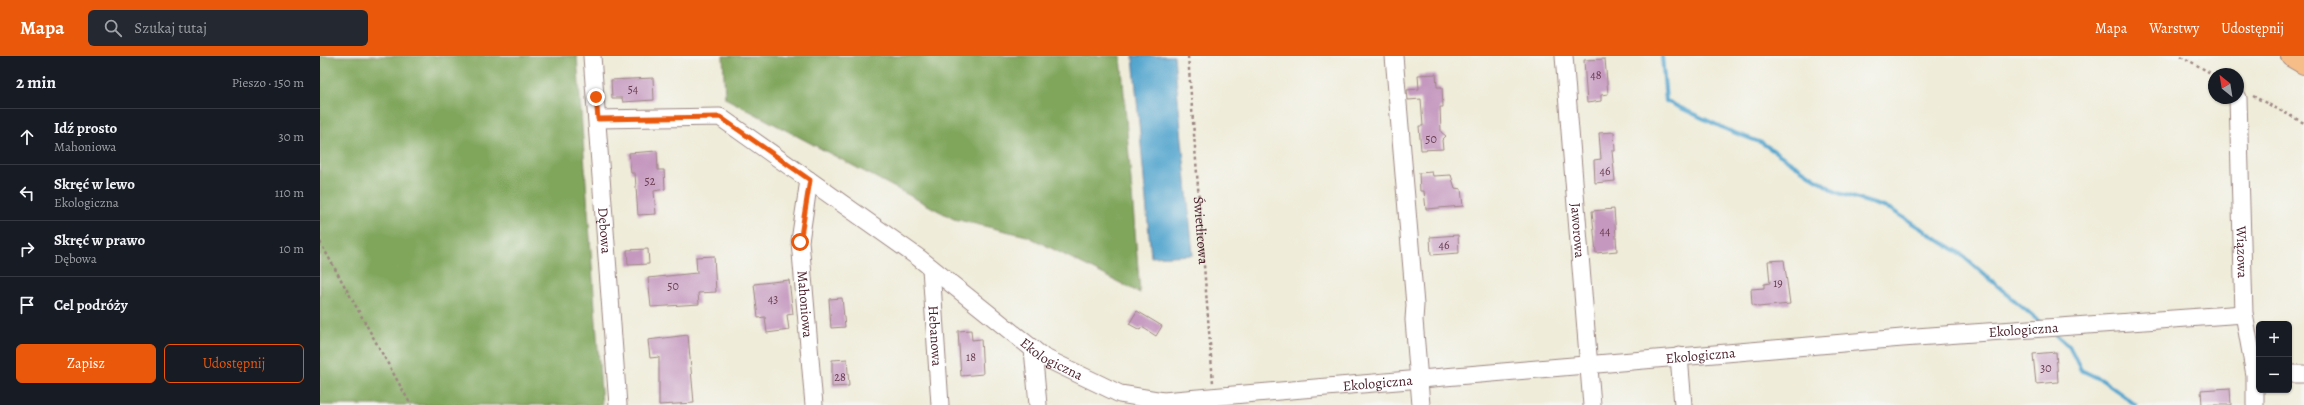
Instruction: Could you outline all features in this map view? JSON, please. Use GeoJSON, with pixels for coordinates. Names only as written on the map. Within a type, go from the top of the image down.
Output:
{"type":"FeatureCollection","features":[{"type":"Feature","properties":{"kind":"highway"},"geometry":{"type":"LineString","coordinates":[[2292,56],[2304,63]]}},
{"type":"Feature","properties":{"kind":"street","name":"Dębowa"},"geometry":{"type":"LineString","coordinates":[[592,56],[598,119],[618,405]]}},
{"type":"Feature","properties":{"kind":"street"},"geometry":{"type":"LineString","coordinates":[[1394,56],[1415,305],[1414,320],[1421,405]]}},
{"type":"Feature","properties":{"kind":"street","name":"Jaworowa"},"geometry":{"type":"LineString","coordinates":[[1564,56],[1592,405]]}},
{"type":"Feature","properties":{"kind":"street","name":"Wiązowa"},"geometry":{"type":"LineString","coordinates":[[2244,104],[2244,314],[2256,370]]}},
{"type":"Feature","properties":{"kind":"street","name":"Ekologiczna"},"geometry":{"type":"LineString","coordinates":[[598,119],[720,117],[931,268],[1043,357],[1120,394],[1164,401],[1214,401],[1419,378],[1679,356],[2244,314]]}},
{"type":"Feature","properties":{"kind":"street","name":"Mahoniowa"},"geometry":{"type":"LineString","coordinates":[[810,180],[800,242],[814,405]]}},
{"type":"Feature","properties":{"kind":"street","name":"Hebanowa"},"geometry":{"type":"LineString","coordinates":[[931,268],[940,405]]}},
{"type":"Feature","properties":{"kind":"street"},"geometry":{"type":"LineString","coordinates":[[1033,349],[1038,405]]}},
{"type":"Feature","properties":{"kind":"street"},"geometry":{"type":"LineString","coordinates":[[1679,356],[1683,405]]}},
{"type":"Feature","properties":{"kind":"street"},"geometry":{"type":"LineString","coordinates":[[2292,374],[2304,374]]}},
{"type":"Feature","properties":{"kind":"street","name":"Wiązowa"},"geometry":{"type":"LineString","coordinates":[[2256,393],[2256,405]]}},
{"type":"Feature","properties":{"kind":"path","name":"Świetlicowa"},"geometry":{"type":"LineString","coordinates":[[1188,56],[1214,401]]}},
{"type":"Feature","properties":{"kind":"path"},"geometry":{"type":"LineString","coordinates":[[2181,56],[2208,72]]}},
{"type":"Feature","properties":{"kind":"path"},"geometry":{"type":"LineString","coordinates":[[2244,97],[2304,123]]}},
{"type":"Feature","properties":{"kind":"path"},"geometry":{"type":"LineString","coordinates":[[320,242],[411,405]]}},
{"type":"Feature","properties":{"kind":"green space"},"geometry":{"type":"Polygon","coordinates":[[[320,56],[577,56],[602,405],[320,405],[320,56]]]}},
{"type":"Feature","properties":{"kind":"green space"},"geometry":{"type":"Polygon","coordinates":[[[723,56],[1121,56],[1140,293],[1027,236],[954,219],[725,98],[723,56]]]}},
{"type":"Feature","properties":{"kind":"water"},"geometry":{"type":"Polygon","coordinates":[[[1133,56],[1174,56],[1193,255],[1151,257],[1133,56]]]}},
{"type":"Feature","properties":{"kind":"building"},"geometry":{"type":"Polygon","coordinates":[[[1605,59],[1608,94],[1601,95],[1601,101],[1587,103],[1584,60],[1605,59]]]}},
{"type":"Feature","properties":{"kind":"building"},"geometry":{"type":"Polygon","coordinates":[[[1436,74],[1437,87],[1442,87],[1443,107],[1440,107],[1441,132],[1446,136],[1442,140],[1443,149],[1421,150],[1419,126],[1423,126],[1421,99],[1408,100],[1407,90],[1419,89],[1418,75],[1436,74]]]}},
{"type":"Feature","properties":{"kind":"building"},"geometry":{"type":"Polygon","coordinates":[[[653,78],[654,100],[623,102],[622,98],[612,98],[611,80],[653,78]]]}},
{"type":"Feature","properties":{"kind":"building"},"geometry":{"type":"Polygon","coordinates":[[[1614,132],[1615,151],[1612,151],[1615,181],[1595,183],[1594,160],[1601,159],[1599,133],[1614,132]]]}},
{"type":"Feature","properties":{"kind":"building"},"geometry":{"type":"Polygon","coordinates":[[[657,151],[658,170],[664,170],[665,189],[654,191],[656,214],[638,215],[635,173],[631,173],[629,153],[657,151]]]}},
{"type":"Feature","properties":{"kind":"building"},"geometry":{"type":"Polygon","coordinates":[[[1432,172],[1433,176],[1451,175],[1455,188],[1461,189],[1463,206],[1426,209],[1424,191],[1420,191],[1419,173],[1432,172]]]}},
{"type":"Feature","properties":{"kind":"building"},"geometry":{"type":"Polygon","coordinates":[[[1614,209],[1617,251],[1596,253],[1592,211],[1614,209]]]}},
{"type":"Feature","properties":{"kind":"building"},"geometry":{"type":"Polygon","coordinates":[[[1458,235],[1459,253],[1431,255],[1430,237],[1458,235]]]}},
{"type":"Feature","properties":{"kind":"building"},"geometry":{"type":"Polygon","coordinates":[[[648,249],[649,264],[628,265],[627,250],[648,249]]]}},
{"type":"Feature","properties":{"kind":"building"},"geometry":{"type":"Polygon","coordinates":[[[714,256],[716,292],[698,293],[699,304],[651,307],[648,278],[697,273],[696,257],[714,256]]]}},
{"type":"Feature","properties":{"kind":"building"},"geometry":{"type":"Polygon","coordinates":[[[1784,260],[1790,304],[1758,307],[1752,304],[1751,289],[1764,288],[1764,284],[1770,283],[1768,261],[1784,260]]]}},
{"type":"Feature","properties":{"kind":"building"},"geometry":{"type":"Polygon","coordinates":[[[789,280],[793,314],[787,315],[789,330],[767,333],[765,317],[758,318],[754,284],[789,280]]]}},
{"type":"Feature","properties":{"kind":"building"},"geometry":{"type":"Polygon","coordinates":[[[842,298],[845,327],[831,328],[829,299],[842,298]]]}},
{"type":"Feature","properties":{"kind":"building"},"geometry":{"type":"Polygon","coordinates":[[[1137,311],[1162,326],[1156,336],[1142,327],[1140,330],[1129,324],[1137,311]]]}},
{"type":"Feature","properties":{"kind":"building"},"geometry":{"type":"Polygon","coordinates":[[[971,330],[972,340],[981,339],[983,374],[961,376],[958,331],[971,330]]]}},
{"type":"Feature","properties":{"kind":"building"},"geometry":{"type":"Polygon","coordinates":[[[688,335],[694,403],[659,405],[659,357],[650,358],[648,340],[688,335]]]}},
{"type":"Feature","properties":{"kind":"building"},"geometry":{"type":"Polygon","coordinates":[[[2056,352],[2058,382],[2036,384],[2033,354],[2056,352]]]}},
{"type":"Feature","properties":{"kind":"building"},"geometry":{"type":"Polygon","coordinates":[[[847,359],[849,386],[832,387],[832,360],[847,359]]]}},
{"type":"Feature","properties":{"kind":"building"},"geometry":{"type":"Polygon","coordinates":[[[2230,388],[2231,405],[2202,405],[2201,390],[2230,388]]]}},
{"type":"Feature","properties":{"kind":"waterway"},"geometry":{"type":"LineString","coordinates":[[1662,56],[1666,101],[1730,131],[1762,143],[1836,192],[1890,209],[1958,252],[2041,323]]}},
{"type":"Feature","properties":{"kind":"waterway"},"geometry":{"type":"LineString","coordinates":[[2053,332],[2069,346],[2081,370],[2102,380],[2136,405]]}},
{"type":"Feature","properties":{"kind":"route"},"geometry":{"type":"LineString","coordinates":[[596,97],[598,119],[720,117],[810,180],[800,242]]}}]}
